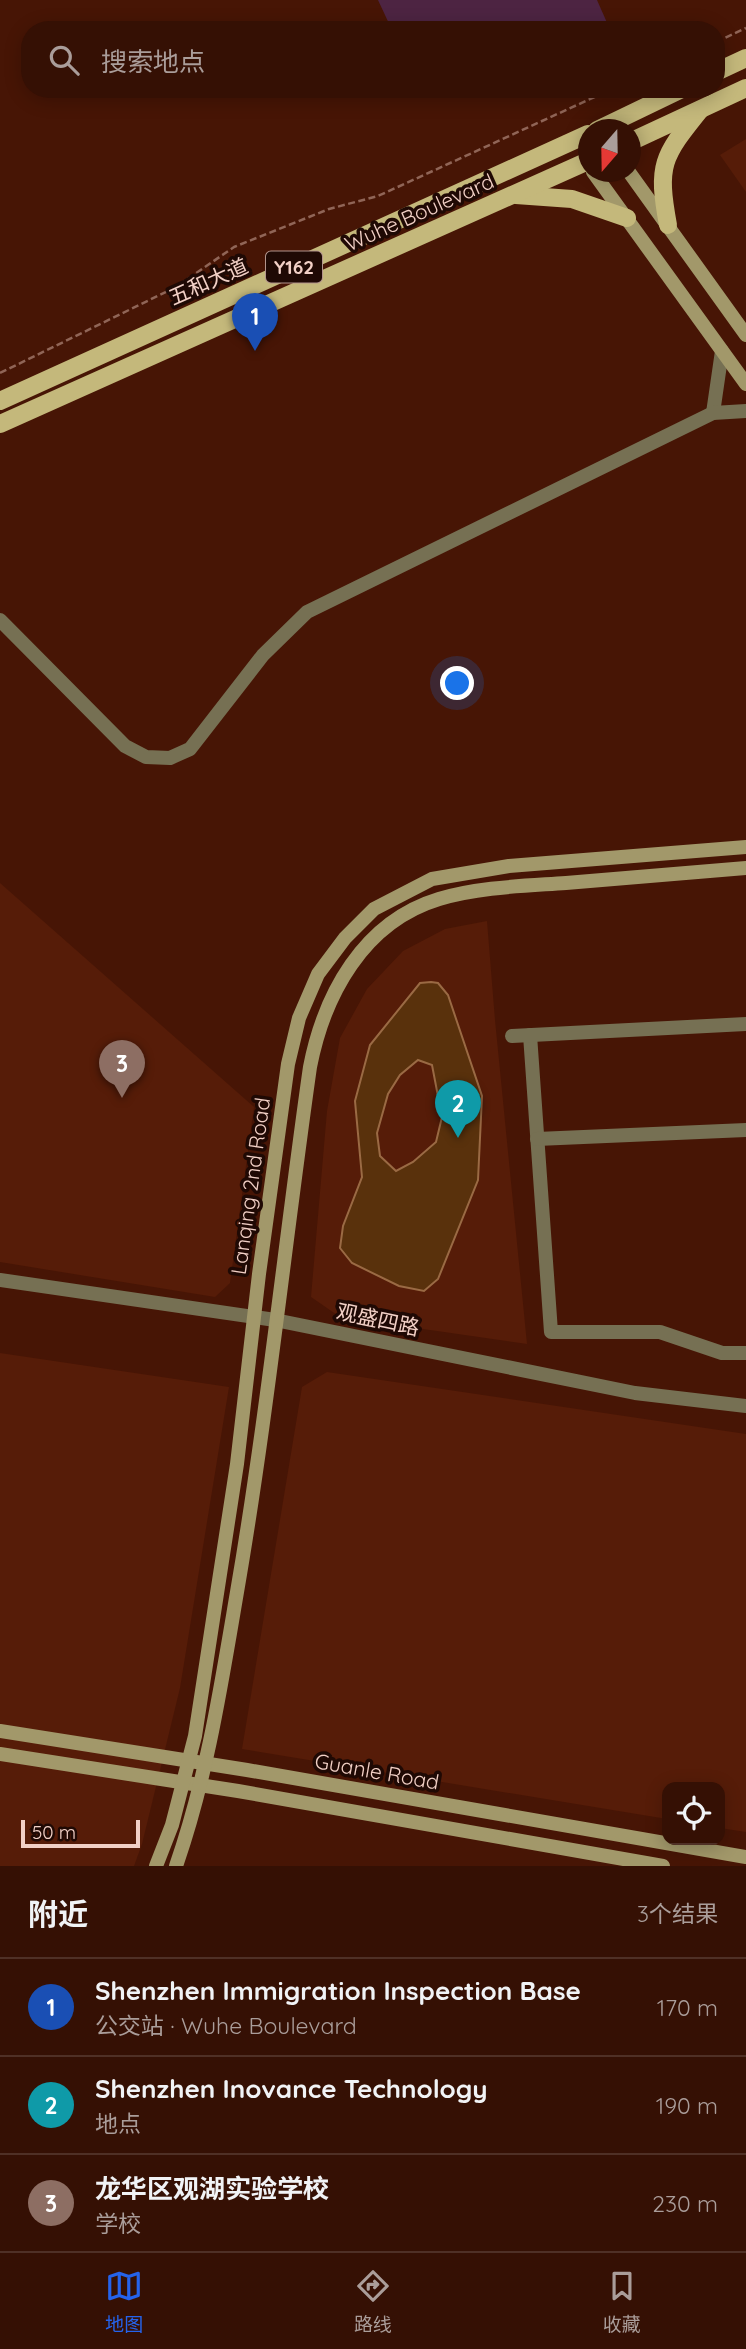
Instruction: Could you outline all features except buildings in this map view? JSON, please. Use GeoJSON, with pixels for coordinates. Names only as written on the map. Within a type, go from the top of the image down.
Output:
{"type":"FeatureCollection","features":[{"type":"Feature","properties":{"kind":"main road"},"geometry":{"type":"LineString","coordinates":[[725,68],[746,58]]}},
{"type":"Feature","properties":{"kind":"main road"},"geometry":{"type":"LineString","coordinates":[[641,137],[746,88]]}},
{"type":"Feature","properties":{"kind":"main road"},"geometry":{"type":"LineString","coordinates":[[620,119],[663,98]]}},
{"type":"Feature","properties":{"kind":"main road"},"geometry":{"type":"LineString","coordinates":[[668,225],[661,189],[662,171],[677,138],[700,110]]}},
{"type":"Feature","properties":{"kind":"main road","name":"五和大道"},"geometry":{"type":"LineString","coordinates":[[0,401],[578,139]]}},
{"type":"Feature","properties":{"kind":"main road","name":"Wuhe Boulevard"},"geometry":{"type":"LineString","coordinates":[[0,424],[513,195],[578,169]]}},
{"type":"Feature","properties":{"kind":"main road"},"geometry":{"type":"LineString","coordinates":[[513,195],[572,199],[627,218]]}},
{"type":"Feature","properties":{"kind":"street"},"geometry":{"type":"LineString","coordinates":[[601,182],[746,384]]}},
{"type":"Feature","properties":{"kind":"street"},"geometry":{"type":"LineString","coordinates":[[636,182],[746,335]]}},
{"type":"Feature","properties":{"kind":"street"},"geometry":{"type":"LineString","coordinates":[[713,413],[722,351]]}},
{"type":"Feature","properties":{"kind":"street"},"geometry":{"type":"LineString","coordinates":[[0,620],[125,746],[146,757],[170,758],[190,749],[263,656],[307,612],[713,413],[746,411]]}},
{"type":"Feature","properties":{"kind":"street","name":"Lanqing 2nd Road"},"geometry":{"type":"LineString","coordinates":[[156,1866],[190,1761],[237,1464],[288,1064],[299,1018],[318,974],[359,923],[374,909],[411,887],[454,874],[509,866],[746,847]]}},
{"type":"Feature","properties":{"kind":"street","name":"Lanqing 2nd Road"},"geometry":{"type":"LineString","coordinates":[[176,1866],[207,1763],[258,1467],[275,1320],[314,1044],[327,1004],[337,985],[374,938],[420,907],[458,895],[512,887],[746,868]]}},
{"type":"Feature","properties":{"kind":"street"},"geometry":{"type":"LineString","coordinates":[[512,1036],[746,1024]]}},
{"type":"Feature","properties":{"kind":"street"},"geometry":{"type":"LineString","coordinates":[[530,1035],[551,1332],[660,1332],[722,1353],[746,1353]]}},
{"type":"Feature","properties":{"kind":"street"},"geometry":{"type":"LineString","coordinates":[[537,1139],[746,1130]]}},
{"type":"Feature","properties":{"kind":"street","name":"观盛四路"},"geometry":{"type":"LineString","coordinates":[[0,1280],[275,1320],[635,1393],[746,1406]]}},
{"type":"Feature","properties":{"kind":"street","name":"Guanle Road"},"geometry":{"type":"LineString","coordinates":[[0,1731],[207,1763],[746,1857]]}},
{"type":"Feature","properties":{"kind":"street","name":"Guanle Road"},"geometry":{"type":"LineString","coordinates":[[0,1754],[663,1866]]}},
{"type":"Feature","properties":{"kind":"path"},"geometry":{"type":"LineString","coordinates":[[725,38],[746,28]]}},
{"type":"Feature","properties":{"kind":"path"},"geometry":{"type":"LineString","coordinates":[[0,373],[176,287],[234,247],[329,209],[378,196],[592,98]]}},
{"type":"Feature","properties":{"kind":"shaded area"},"geometry":{"type":"Polygon","coordinates":[[[378,0],[597,0],[606,21],[388,21],[378,0]]]}},
{"type":"Feature","properties":{"kind":"shaded area"},"geometry":{"type":"Polygon","coordinates":[[[746,139],[746,192],[720,155],[746,139]]]}},
{"type":"Feature","properties":{"kind":"shaded area"},"geometry":{"type":"Polygon","coordinates":[[[0,883],[254,1107],[230,1283],[215,1297],[0,1262],[0,883]]]}},
{"type":"Feature","properties":{"kind":"shaded area"},"geometry":{"type":"Polygon","coordinates":[[[487,921],[527,1344],[340,1317],[311,1297],[327,1111],[340,1038],[367,989],[403,951],[445,929],[487,921]]]}},
{"type":"Feature","properties":{"kind":"shaded area"},"geometry":{"type":"Polygon","coordinates":[[[0,1353],[229,1387],[180,1688],[142,1844],[134,1866],[0,1866],[0,1353]]]}},
{"type":"Feature","properties":{"kind":"shaded area"},"geometry":{"type":"Polygon","coordinates":[[[327,1372],[746,1434],[746,1832],[725,1829],[725,1782],[662,1782],[662,1818],[242,1749],[302,1387],[327,1372]]]}},
{"type":"Feature","properties":{"kind":"place","name":"Shenzhen Immigration Inspection Base"},"geometry":{"type":"Point","coordinates":[255,351]}},
{"type":"Feature","properties":{"kind":"place","name":"龙华区观湖实验学校"},"geometry":{"type":"Point","coordinates":[122,1098]}},
{"type":"Feature","properties":{"kind":"place","name":"Shenzhen Inovance Technology"},"geometry":{"type":"Point","coordinates":[458,1138]}}]}
